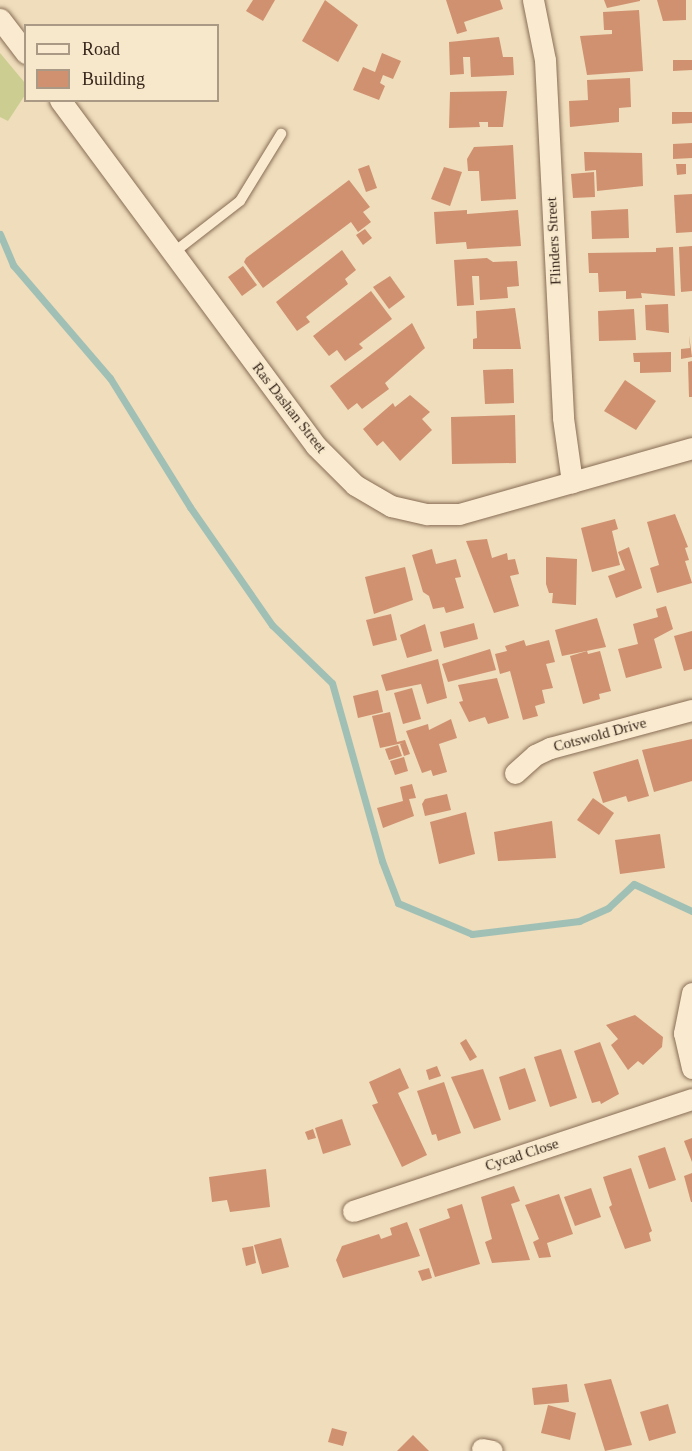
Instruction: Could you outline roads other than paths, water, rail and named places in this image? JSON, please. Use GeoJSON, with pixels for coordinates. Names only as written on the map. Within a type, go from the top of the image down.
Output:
{"type":"FeatureCollection","features":[{"type":"Feature","properties":{"kind":"street","name":"Flinders Street"},"geometry":{"type":"LineString","coordinates":[[533,0],[545,60],[562,418],[572,482]]}},
{"type":"Feature","properties":{"kind":"street"},"geometry":{"type":"LineString","coordinates":[[0,19],[24,50]]}},
{"type":"Feature","properties":{"kind":"street","name":"Ras Dashan Street"},"geometry":{"type":"LineString","coordinates":[[61,102],[316,446],[355,485],[391,506],[427,514],[459,514],[691,450]]}},
{"type":"Feature","properties":{"kind":"street","name":"Cotswold Drive"},"geometry":{"type":"LineString","coordinates":[[515,773],[535,754],[550,748],[692,710]]}},
{"type":"Feature","properties":{"kind":"street"},"geometry":{"type":"LineString","coordinates":[[692,993],[684,1033],[692,1068]]}},
{"type":"Feature","properties":{"kind":"street","name":"Cycad Close"},"geometry":{"type":"LineString","coordinates":[[352,1211],[692,1099]]}},
{"type":"Feature","properties":{"kind":"lane"},"geometry":{"type":"LineString","coordinates":[[173,253],[240,201],[281,134]]}},
{"type":"Feature","properties":{"kind":"waterway"},"geometry":{"type":"LineString","coordinates":[[0,234],[13,265],[110,378],[190,507],[272,625],[332,683],[382,861],[398,903],[472,934],[579,921],[608,908],[634,884],[692,911]]}}]}
